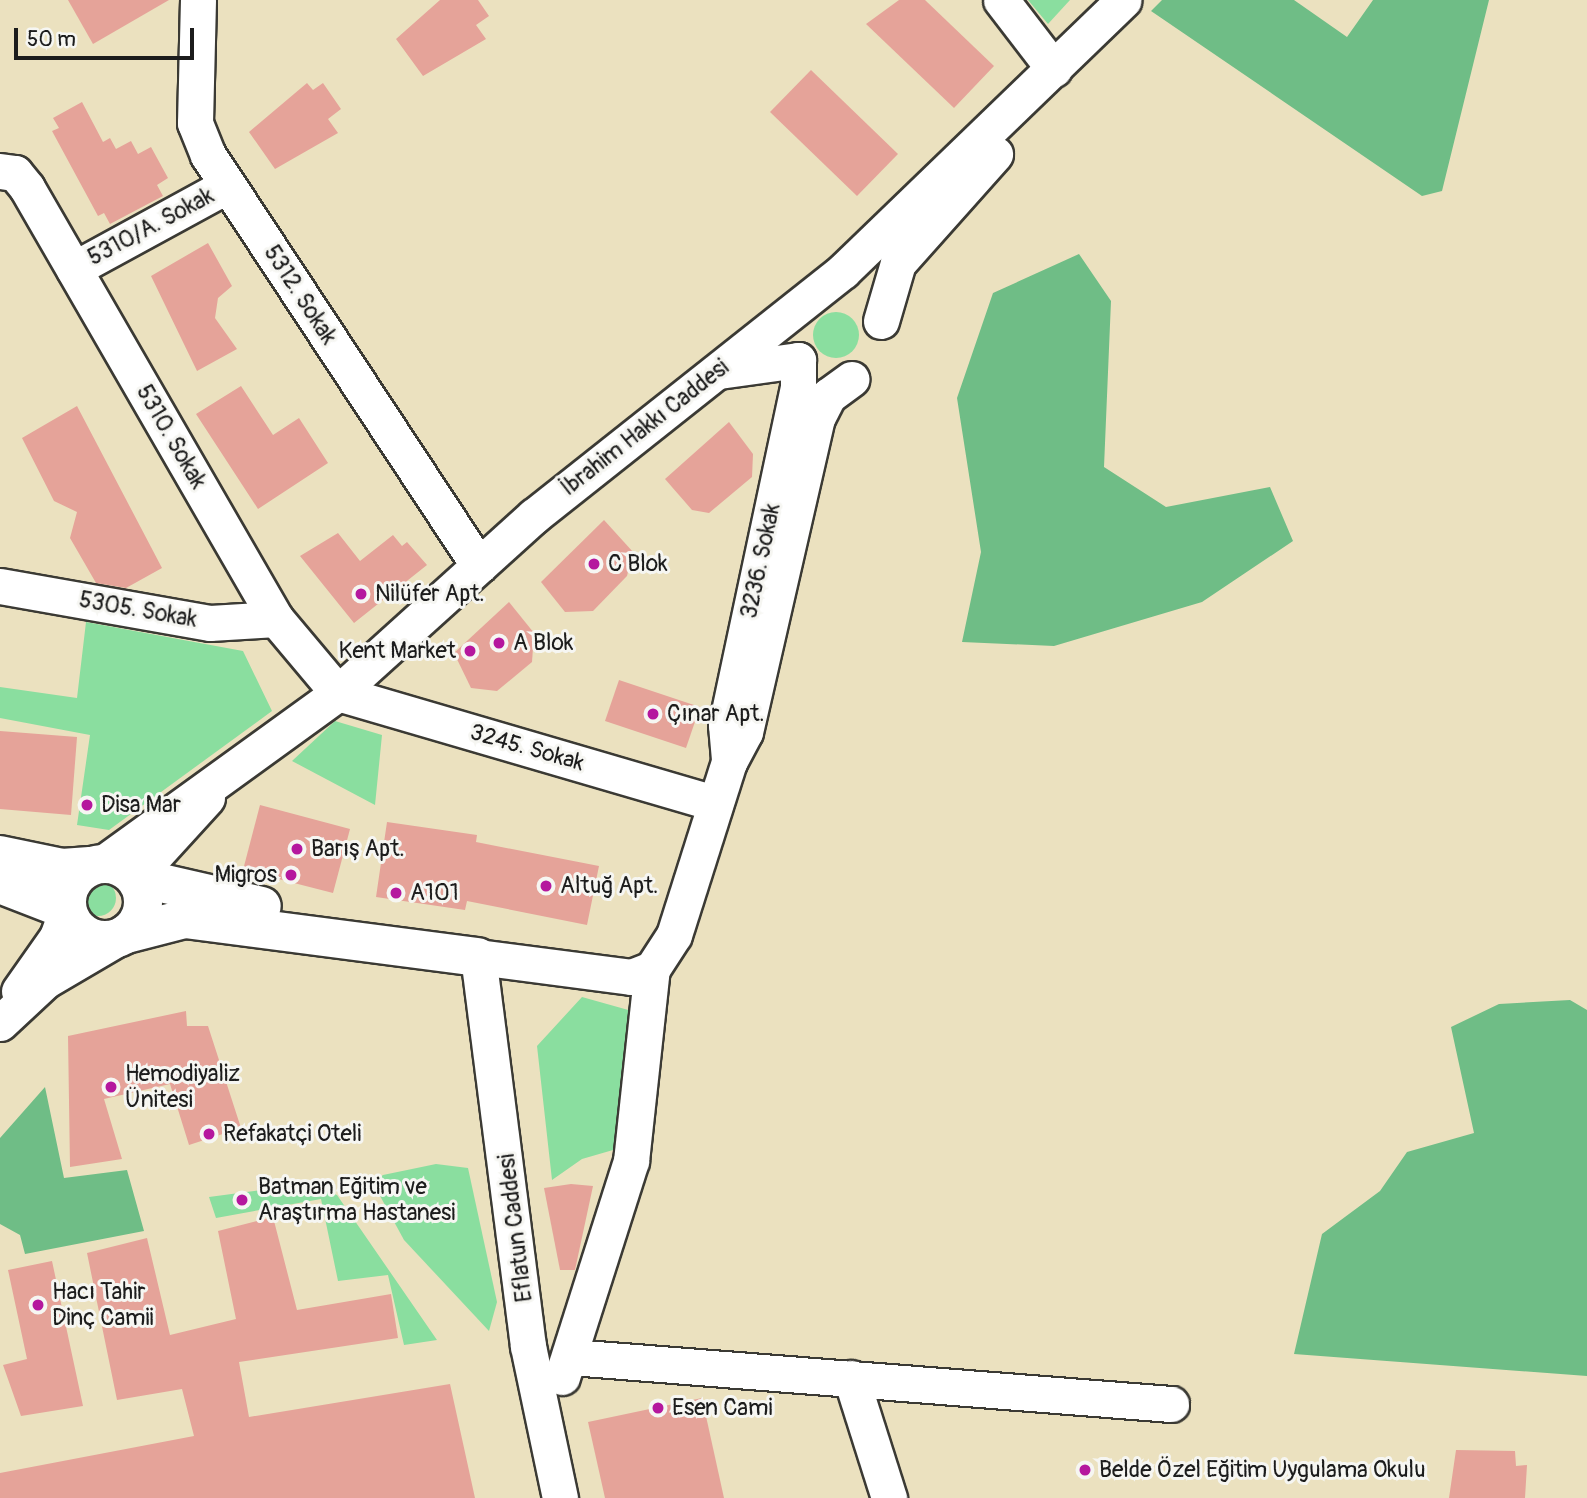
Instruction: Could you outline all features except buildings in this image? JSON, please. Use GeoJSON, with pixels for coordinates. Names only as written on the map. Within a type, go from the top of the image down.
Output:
{"type":"FeatureCollection","features":[{"type":"Feature","properties":{"kind":"main road"},"geometry":{"type":"LineString","coordinates":[[0,855],[62,868],[109,869],[419,934],[478,957]]}},
{"type":"Feature","properties":{"kind":"main road"},"geometry":{"type":"LineString","coordinates":[[67,910],[71,884],[109,869]]}},
{"type":"Feature","properties":{"kind":"main road"},"geometry":{"type":"LineString","coordinates":[[109,869],[142,914],[121,937]]}},
{"type":"Feature","properties":{"kind":"main road"},"geometry":{"type":"LineString","coordinates":[[0,884],[25,888],[67,910],[79,931],[121,937],[185,919],[478,957]]}},
{"type":"Feature","properties":{"kind":"street","name":"5312. Sokak"},"geometry":{"type":"LineString","coordinates":[[198,0],[195,123],[228,185],[478,566]]}},
{"type":"Feature","properties":{"kind":"street"},"geometry":{"type":"LineString","coordinates":[[1001,0],[1055,69]]}},
{"type":"Feature","properties":{"kind":"street","name":"İbrahim Hakkı Caddesi"},"geometry":{"type":"LineString","coordinates":[[109,869],[159,858],[224,776],[338,693],[478,566],[803,304],[1055,69],[1124,0]]}},
{"type":"Feature","properties":{"kind":"street","name":"İbrahim Hakkı Caddesi"},"geometry":{"type":"LineString","coordinates":[[881,321],[898,263],[1032,114],[1055,69]]}},
{"type":"Feature","properties":{"kind":"street","name":"5310. Sokak"},"geometry":{"type":"LineString","coordinates":[[8,172],[74,269],[276,619],[338,693]]}},
{"type":"Feature","properties":{"kind":"street","name":"5310/A. Sokak"},"geometry":{"type":"LineString","coordinates":[[74,269],[228,185]]}},
{"type":"Feature","properties":{"kind":"street"},"geometry":{"type":"LineString","coordinates":[[827,290],[854,292],[881,321],[875,361],[851,379],[821,378],[798,360],[791,331],[803,304],[827,290]]}},
{"type":"Feature","properties":{"kind":"street"},"geometry":{"type":"LineString","coordinates":[[716,372],[798,360]]}},
{"type":"Feature","properties":{"kind":"street","name":"3236. Sokak"},"geometry":{"type":"LineString","coordinates":[[729,762],[726,725],[798,387],[798,360]]}},
{"type":"Feature","properties":{"kind":"street","name":"3236. Sokak"},"geometry":{"type":"LineString","coordinates":[[652,969],[674,935],[729,762],[745,732],[817,418],[828,396],[851,379]]}},
{"type":"Feature","properties":{"kind":"street","name":"5305. Sokak"},"geometry":{"type":"LineString","coordinates":[[0,586],[210,623],[276,619]]}},
{"type":"Feature","properties":{"kind":"street","name":"3245. Sokak"},"geometry":{"type":"LineString","coordinates":[[338,693],[715,803]]}},
{"type":"Feature","properties":{"kind":"street"},"geometry":{"type":"LineString","coordinates":[[1,1022],[67,910]]}},
{"type":"Feature","properties":{"kind":"street"},"geometry":{"type":"LineString","coordinates":[[1,1022],[45,981],[121,937]]}},
{"type":"Feature","properties":{"kind":"street"},"geometry":{"type":"LineString","coordinates":[[478,957],[631,977],[652,969],[631,1161],[585,1315],[565,1370],[578,1498]]}},
{"type":"Feature","properties":{"kind":"street","name":"Eflatun Caddesi"},"geometry":{"type":"LineString","coordinates":[[478,957],[523,1277],[528,1346],[559,1498]]}},
{"type":"Feature","properties":{"kind":"street"},"geometry":{"type":"LineString","coordinates":[[523,1277],[550,1317],[564,1325],[585,1315]]}},
{"type":"Feature","properties":{"kind":"street"},"geometry":{"type":"LineString","coordinates":[[528,1346],[551,1367],[565,1370],[851,1378],[1171,1404]]}},
{"type":"Feature","properties":{"kind":"street"},"geometry":{"type":"LineString","coordinates":[[851,1378],[889,1498]]}},
{"type":"Feature","properties":{"kind":"green space"},"geometry":{"type":"Polygon","coordinates":[[[1028,0],[1070,0],[1048,24],[1028,0]]]}},
{"type":"Feature","properties":{"kind":"green space"},"geometry":{"type":"Polygon","coordinates":[[[1162,0],[1294,0],[1347,37],[1373,0],[1489,0],[1442,191],[1422,196],[1151,11],[1162,0]]]}},
{"type":"Feature","properties":{"kind":"green space"},"geometry":{"type":"Polygon","coordinates":[[[1079,254],[1111,301],[1104,467],[1166,507],[1270,487],[1293,541],[1202,602],[1054,646],[962,642],[981,552],[957,398],[993,293],[1079,254]]]}},
{"type":"Feature","properties":{"kind":"green space"},"geometry":{"type":"Polygon","coordinates":[[[836,312],[852,319],[859,335],[852,351],[836,358],[820,351],[813,335],[820,319],[836,312]]]}},
{"type":"Feature","properties":{"kind":"green space"},"geometry":{"type":"Polygon","coordinates":[[[86,622],[243,651],[272,711],[109,830],[77,825],[90,735],[0,718],[0,687],[77,698],[86,622]]]}},
{"type":"Feature","properties":{"kind":"green space"},"geometry":{"type":"Polygon","coordinates":[[[335,721],[382,735],[375,805],[292,761],[335,721]]]}},
{"type":"Feature","properties":{"kind":"green space"},"geometry":{"type":"Polygon","coordinates":[[[98,880],[111,885],[116,898],[111,911],[98,916],[85,911],[80,898],[85,885],[98,880]]]}},
{"type":"Feature","properties":{"kind":"green space"},"geometry":{"type":"Polygon","coordinates":[[[582,997],[639,1013],[613,1150],[582,1159],[552,1180],[537,1046],[582,997]]]}},
{"type":"Feature","properties":{"kind":"green space"},"geometry":{"type":"Polygon","coordinates":[[[1570,1000],[1587,1010],[1587,1376],[1294,1354],[1322,1234],[1380,1191],[1407,1152],[1474,1133],[1451,1027],[1499,1004],[1570,1000]]]}},
{"type":"Feature","properties":{"kind":"green space"},"geometry":{"type":"Polygon","coordinates":[[[45,1087],[64,1178],[127,1170],[144,1231],[25,1254],[20,1235],[0,1224],[0,1138],[45,1087]]]}},
{"type":"Feature","properties":{"kind":"green space"},"geometry":{"type":"Polygon","coordinates":[[[436,1164],[468,1168],[497,1302],[489,1331],[404,1240],[373,1183],[383,1175],[436,1164]]]}},
{"type":"Feature","properties":{"kind":"green space"},"geometry":{"type":"Polygon","coordinates":[[[305,1184],[337,1195],[437,1340],[404,1345],[388,1275],[338,1281],[321,1199],[216,1218],[209,1197],[305,1184]]]}},
{"type":"Feature","properties":{"kind":"place","name":"C Blok"},"geometry":{"type":"Point","coordinates":[594,564]}},
{"type":"Feature","properties":{"kind":"place","name":"Nilüfer Apt."},"geometry":{"type":"Point","coordinates":[361,594]}},
{"type":"Feature","properties":{"kind":"place","name":"A Blok"},"geometry":{"type":"Point","coordinates":[499,643]}},
{"type":"Feature","properties":{"kind":"place","name":"Kent Market"},"geometry":{"type":"Point","coordinates":[470,651]}},
{"type":"Feature","properties":{"kind":"place","name":"Çınar Apt."},"geometry":{"type":"Point","coordinates":[653,714]}},
{"type":"Feature","properties":{"kind":"place","name":"Disa Mar"},"geometry":{"type":"Point","coordinates":[87,805]}},
{"type":"Feature","properties":{"kind":"place","name":"Barış Apt."},"geometry":{"type":"Point","coordinates":[297,849]}},
{"type":"Feature","properties":{"kind":"place","name":"Migros"},"geometry":{"type":"Point","coordinates":[291,875]}},
{"type":"Feature","properties":{"kind":"place","name":"Altuğ Apt."},"geometry":{"type":"Point","coordinates":[546,886]}},
{"type":"Feature","properties":{"kind":"place","name":"A101"},"geometry":{"type":"Point","coordinates":[396,893]}},
{"type":"Feature","properties":{"kind":"place","name":"Hemodiyaliz Ünitesi"},"geometry":{"type":"Point","coordinates":[111,1087]}},
{"type":"Feature","properties":{"kind":"place","name":"Refakatçi Oteli"},"geometry":{"type":"Point","coordinates":[209,1134]}},
{"type":"Feature","properties":{"kind":"place","name":"Batman Eğitim ve Araştırma Hastanesi"},"geometry":{"type":"Point","coordinates":[242,1200]}},
{"type":"Feature","properties":{"kind":"place","name":"Hacı Tahir Dinç Camii"},"geometry":{"type":"Point","coordinates":[38,1305]}},
{"type":"Feature","properties":{"kind":"place","name":"Esen Cami"},"geometry":{"type":"Point","coordinates":[658,1408]}},
{"type":"Feature","properties":{"kind":"place","name":"Belde Özel Eğitim Uygulama Okulu"},"geometry":{"type":"Point","coordinates":[1085,1470]}}]}
